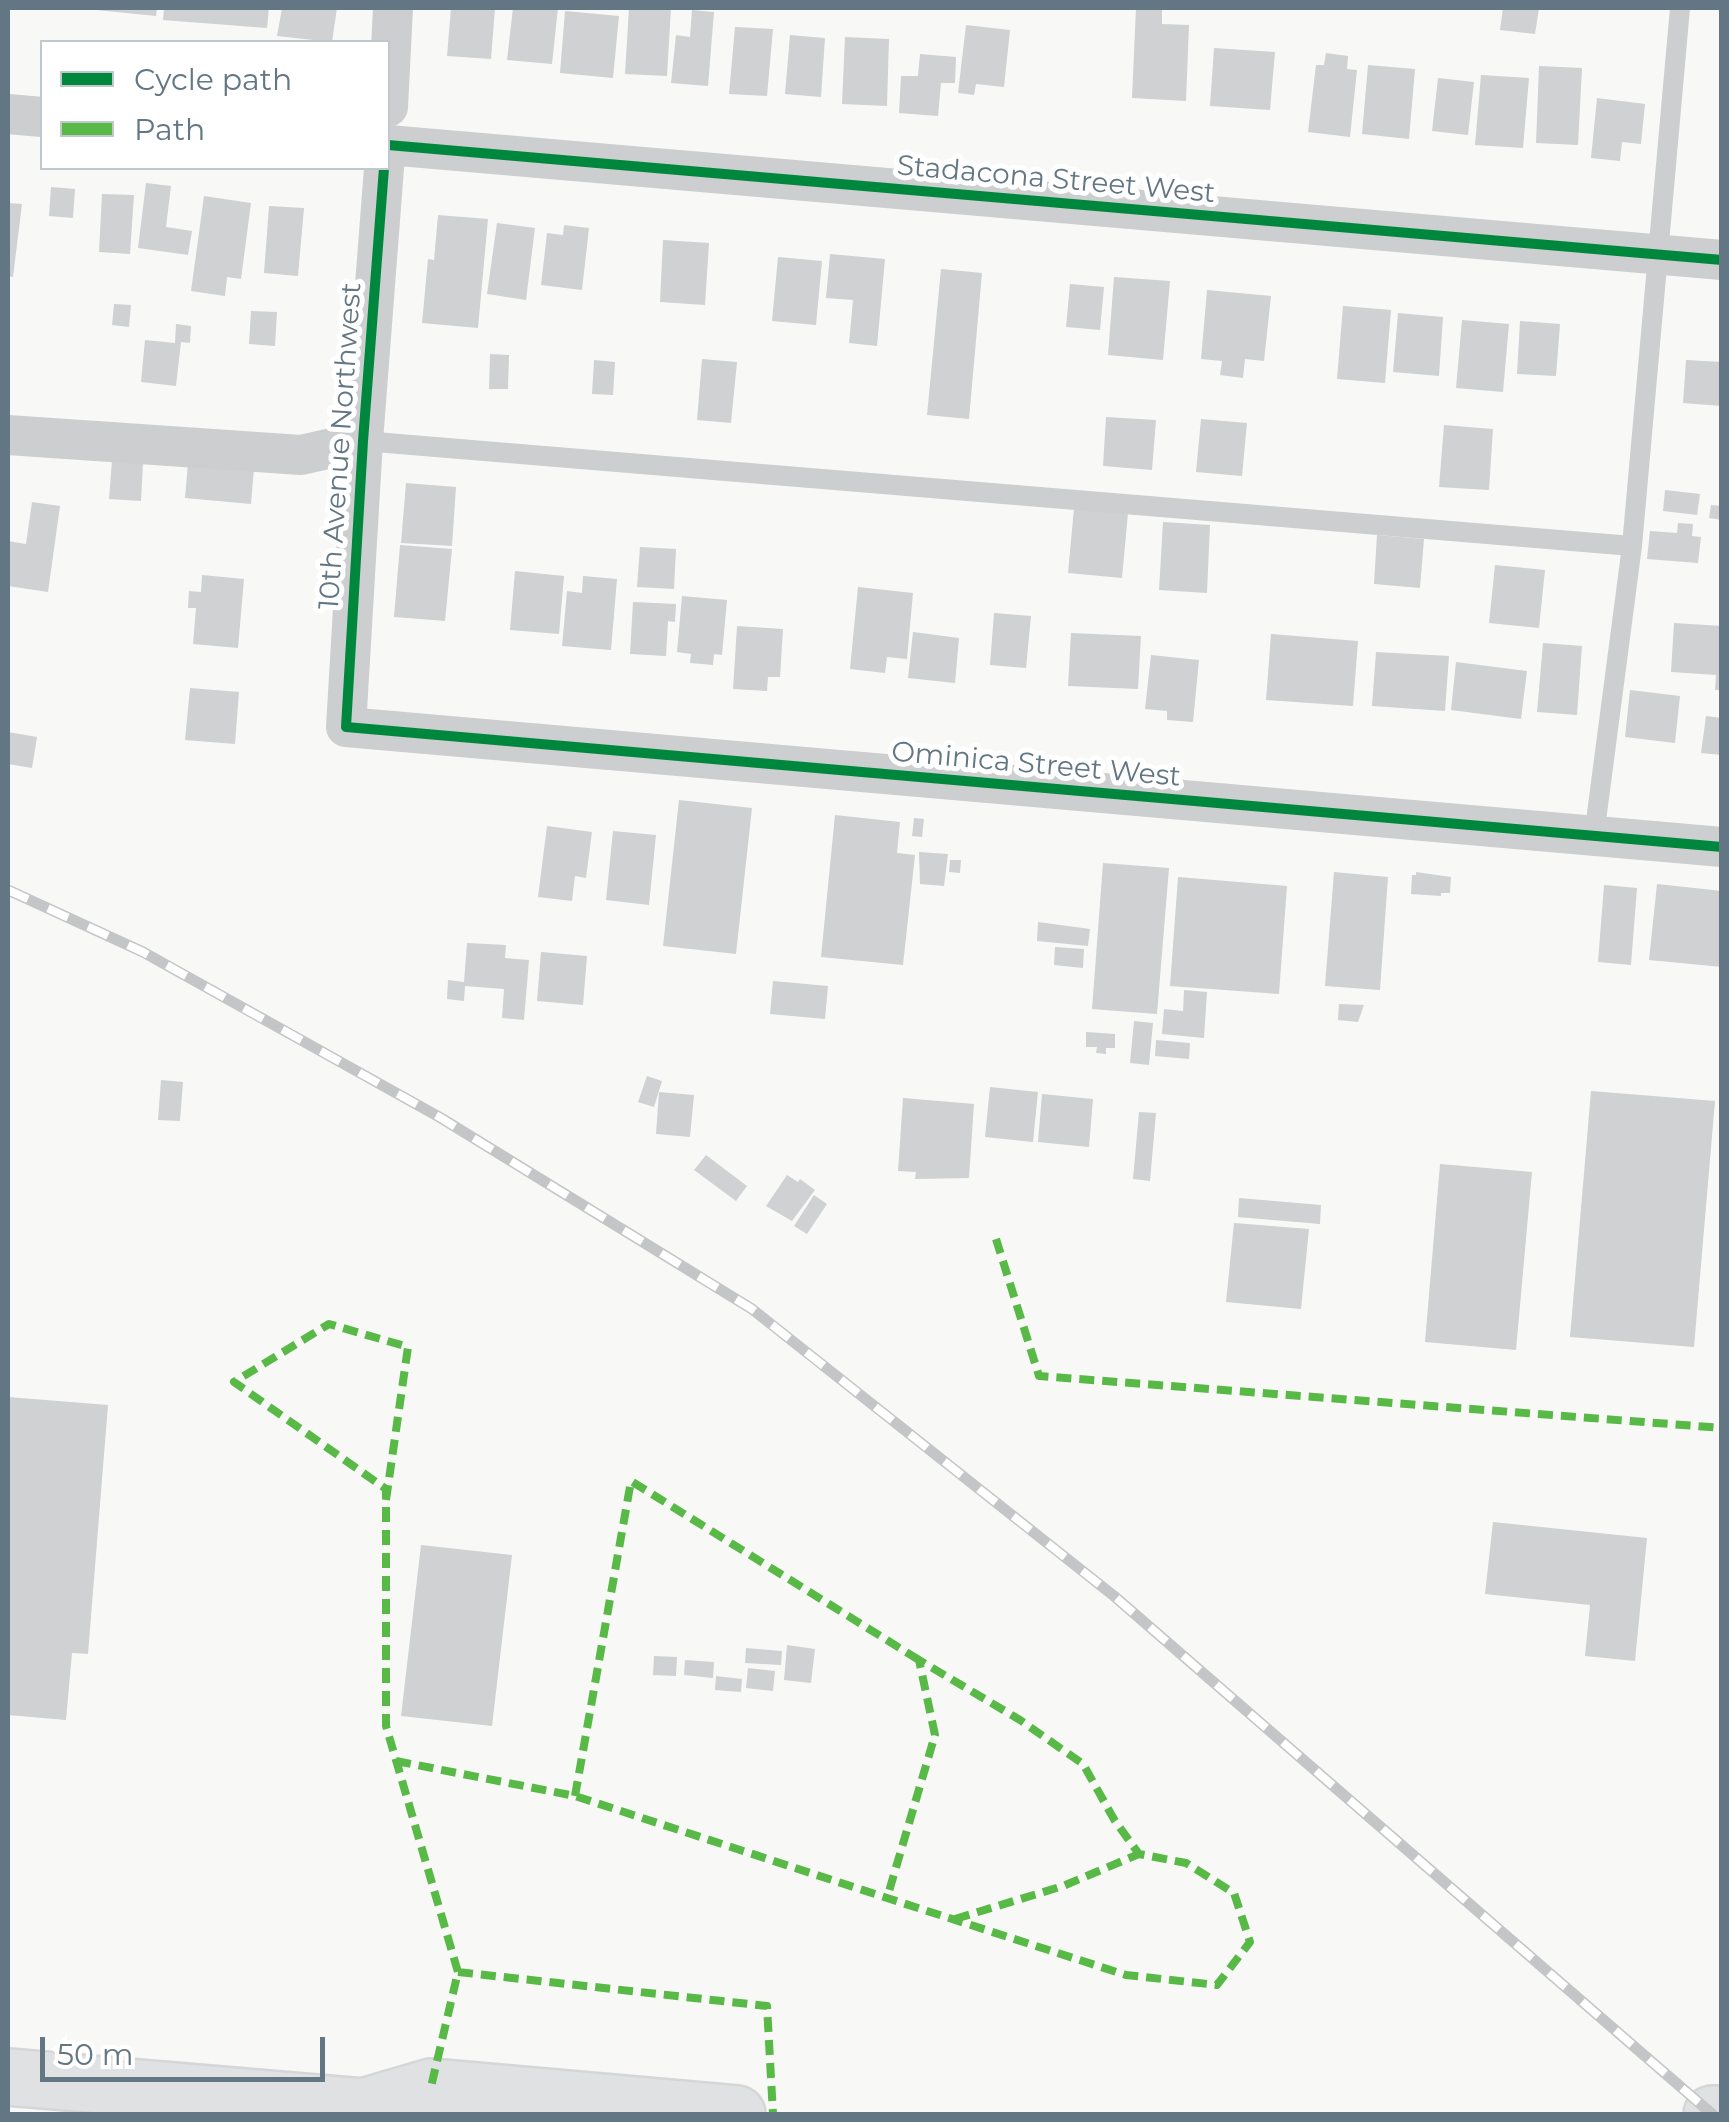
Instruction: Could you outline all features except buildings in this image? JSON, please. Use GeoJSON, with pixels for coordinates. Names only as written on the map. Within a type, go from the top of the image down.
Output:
{"type":"FeatureCollection","features":[{"type":"Feature","properties":{"kind":"main road"},"geometry":{"type":"LineString","coordinates":[[8,2077],[371,2111],[431,2086],[737,2114]]}},
{"type":"Feature","properties":{"kind":"main road"},"geometry":{"type":"LineString","coordinates":[[1712,2114],[1722,2114]]}},
{"type":"Feature","properties":{"kind":"street"},"geometry":{"type":"LineString","coordinates":[[390,68],[393,8]]}},
{"type":"Feature","properties":{"kind":"street"},"geometry":{"type":"LineString","coordinates":[[8,114],[40,117]]}},
{"type":"Feature","properties":{"kind":"street","name":"Stadacona Street West"},"geometry":{"type":"LineString","coordinates":[[390,145],[1722,260]]}},
{"type":"Feature","properties":{"kind":"street","name":"10th Avenue Northwest"},"geometry":{"type":"LineString","coordinates":[[346,728],[384,170]]}},
{"type":"Feature","properties":{"kind":"street"},"geometry":{"type":"LineString","coordinates":[[8,436],[301,455],[363,441]]}},
{"type":"Feature","properties":{"kind":"street","name":"Ominica Street West"},"geometry":{"type":"LineString","coordinates":[[346,728],[1722,848]]}},
{"type":"Feature","properties":{"kind":"lane"},"geometry":{"type":"LineString","coordinates":[[1594,836],[1632,546],[1680,8]]}},
{"type":"Feature","properties":{"kind":"lane"},"geometry":{"type":"LineString","coordinates":[[363,441],[1632,546]]}},
{"type":"Feature","properties":{"kind":"railway"},"geometry":{"type":"LineString","coordinates":[[8,890],[143,952],[441,1118],[752,1309],[1114,1596],[1712,2114]]}},
{"type":"Feature","properties":{"kind":"marked path"},"geometry":{"type":"LineString","coordinates":[[996,1239],[1039,1376],[1722,1428]]}},
{"type":"Feature","properties":{"kind":"marked path"},"geometry":{"type":"LineString","coordinates":[[386,1500],[408,1347],[329,1324],[234,1382],[386,1489],[386,1726],[458,1972],[431,2087]]}},
{"type":"Feature","properties":{"kind":"marked path"},"geometry":{"type":"LineString","coordinates":[[575,1796],[631,1481],[919,1660]]}},
{"type":"Feature","properties":{"kind":"marked path"},"geometry":{"type":"LineString","coordinates":[[396,1761],[575,1796],[887,1898],[1126,1975],[1217,1985],[1250,1942],[1234,1893],[1186,1863],[1139,1854],[1083,1764],[1020,1720],[919,1660],[935,1735],[887,1898]]}},
{"type":"Feature","properties":{"kind":"marked path"},"geometry":{"type":"LineString","coordinates":[[955,1919],[1063,1886],[1139,1854]]}},
{"type":"Feature","properties":{"kind":"marked path"},"geometry":{"type":"LineString","coordinates":[[458,1972],[767,2006],[773,2114]]}},
{"type":"Feature","properties":{"kind":"cycle path"},"geometry":{"type":"LineString","coordinates":[[390,145],[1722,260]]}},
{"type":"Feature","properties":{"kind":"cycle path"},"geometry":{"type":"LineString","coordinates":[[384,170],[346,727],[1722,847]]}}]}
